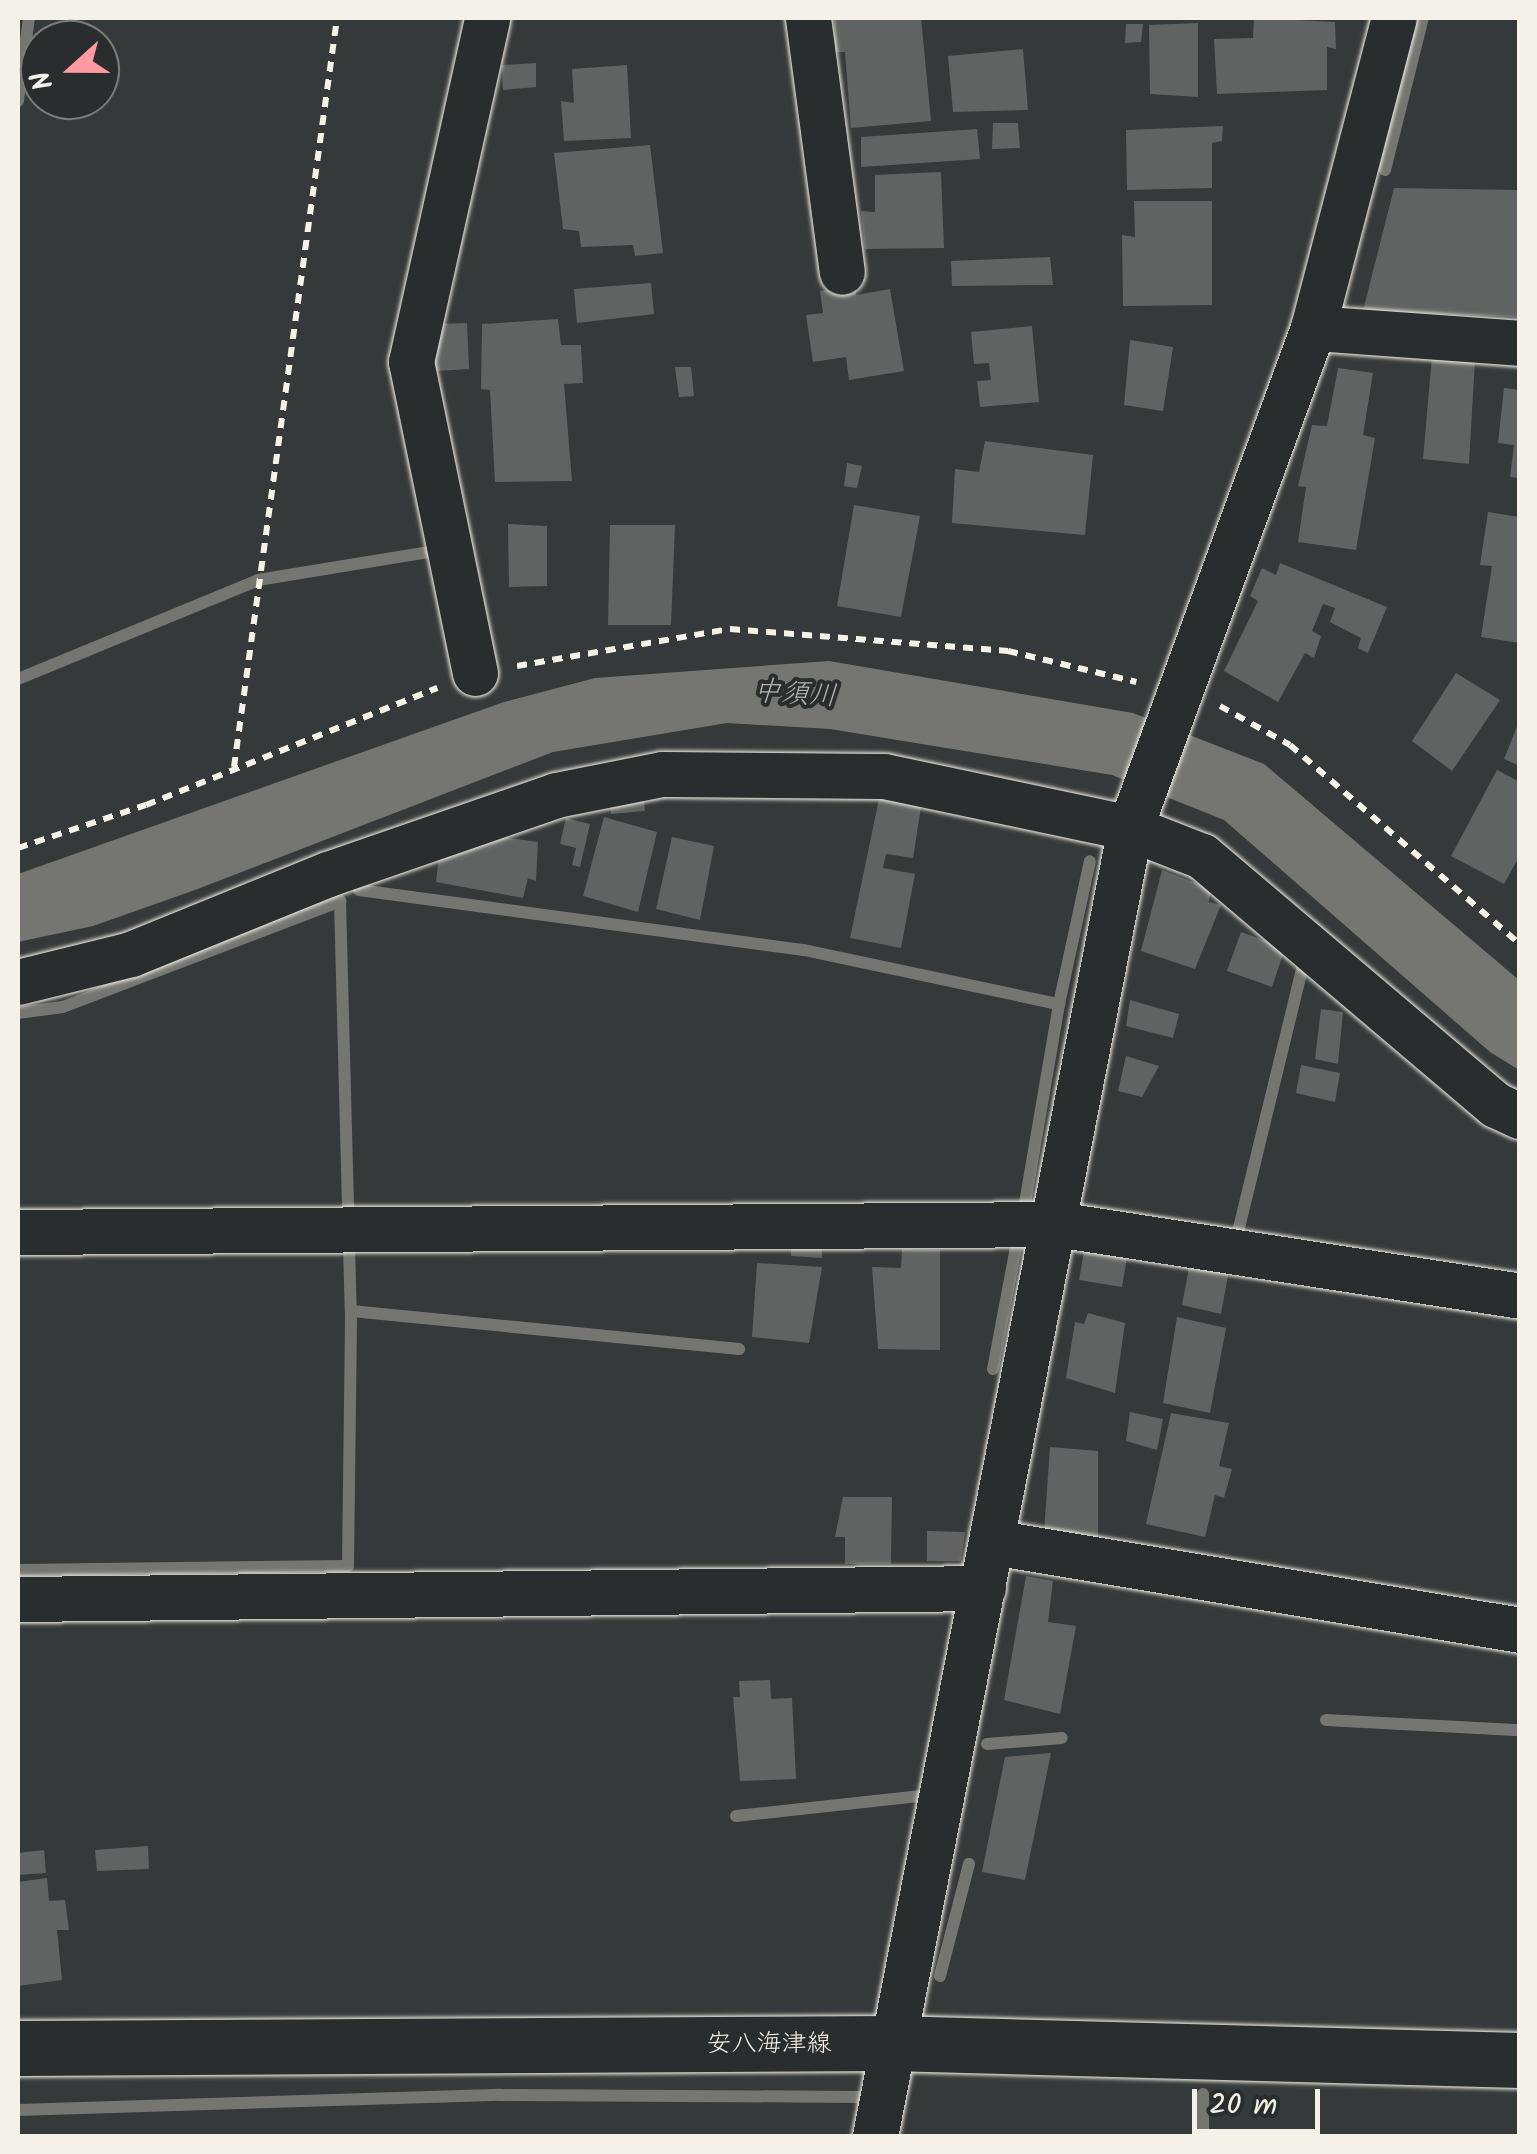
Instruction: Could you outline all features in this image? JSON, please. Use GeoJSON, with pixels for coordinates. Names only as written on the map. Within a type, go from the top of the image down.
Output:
{"type":"FeatureCollection","features":[{"type":"Feature","properties":{"kind":"main road","name":"安八海津線"},"geometry":{"type":"LineString","coordinates":[[18,2048],[890,2043],[1520,2060]]}},
{"type":"Feature","properties":{"kind":"street"},"geometry":{"type":"LineString","coordinates":[[476,674],[411,362],[487,18]]}},
{"type":"Feature","properties":{"kind":"street"},"geometry":{"type":"LineString","coordinates":[[808,18],[842,272]]}},
{"type":"Feature","properties":{"kind":"street"},"geometry":{"type":"LineString","coordinates":[[875,2136],[890,2043],[1056,1224],[1134,814],[1179,704],[1312,328],[1394,18]]}},
{"type":"Feature","properties":{"kind":"street"},"geometry":{"type":"LineString","coordinates":[[1312,328],[1520,343]]}},
{"type":"Feature","properties":{"kind":"street"},"geometry":{"type":"LineString","coordinates":[[18,982],[131,954],[328,874],[556,795],[662,774],[884,776],[1134,814],[1215,866],[1496,1105],[1520,1116]]}},
{"type":"Feature","properties":{"kind":"street"},"geometry":{"type":"LineString","coordinates":[[18,1232],[1056,1224],[1520,1296]]}},
{"type":"Feature","properties":{"kind":"street"},"geometry":{"type":"LineString","coordinates":[[992,1542],[1520,1630]]}},
{"type":"Feature","properties":{"kind":"street"},"geometry":{"type":"LineString","coordinates":[[18,1599],[983,1588]]}},
{"type":"Feature","properties":{"kind":"path"},"geometry":{"type":"LineString","coordinates":[[234,767],[337,18]]}},
{"type":"Feature","properties":{"kind":"path"},"geometry":{"type":"LineString","coordinates":[[18,848],[476,674],[730,629],[1008,651],[1179,704],[1207,699],[1290,745],[1520,944]]}},
{"type":"Feature","properties":{"kind":"water","name":"中須川"},"geometry":{"type":"Polygon","coordinates":[[[829,661],[1133,713],[1264,764],[1519,980],[1519,1070],[1490,1052],[1224,820],[1112,775],[830,729],[727,723],[553,752],[195,890],[93,926],[18,942],[18,874],[504,702],[595,678],[829,661]]]}},
{"type":"Feature","properties":{"kind":"building"},"geometry":{"type":"Polygon","coordinates":[[[834,18],[921,18],[931,121],[851,128],[845,52],[835,52],[834,18]]]}},
{"type":"Feature","properties":{"kind":"building"},"geometry":{"type":"Polygon","coordinates":[[[1254,18],[1335,22],[1336,49],[1327,47],[1327,90],[1217,94],[1214,39],[1253,38],[1254,18]]]}},
{"type":"Feature","properties":{"kind":"building"},"geometry":{"type":"Polygon","coordinates":[[[1198,23],[1198,97],[1150,94],[1149,25],[1198,23]]]}},
{"type":"Feature","properties":{"kind":"building"},"geometry":{"type":"Polygon","coordinates":[[[1126,24],[1143,24],[1141,42],[1125,43],[1126,24]]]}},
{"type":"Feature","properties":{"kind":"building"},"geometry":{"type":"Polygon","coordinates":[[[1023,49],[1028,110],[953,112],[948,56],[1023,49]]]}},
{"type":"Feature","properties":{"kind":"building"},"geometry":{"type":"Polygon","coordinates":[[[536,63],[536,87],[503,90],[502,65],[536,63]]]}},
{"type":"Feature","properties":{"kind":"building"},"geometry":{"type":"Polygon","coordinates":[[[627,65],[631,138],[564,141],[561,101],[574,103],[572,69],[627,65]]]}},
{"type":"Feature","properties":{"kind":"building"},"geometry":{"type":"Polygon","coordinates":[[[993,123],[1018,123],[1020,148],[992,149],[993,123]]]}},
{"type":"Feature","properties":{"kind":"building"},"geometry":{"type":"Polygon","coordinates":[[[1223,126],[1222,141],[1212,143],[1212,188],[1127,190],[1126,130],[1223,126]]]}},
{"type":"Feature","properties":{"kind":"building"},"geometry":{"type":"Polygon","coordinates":[[[977,129],[980,159],[861,167],[861,137],[977,129]]]}},
{"type":"Feature","properties":{"kind":"building"},"geometry":{"type":"Polygon","coordinates":[[[650,145],[663,253],[635,256],[633,245],[581,247],[579,231],[563,229],[554,153],[650,145]]]}},
{"type":"Feature","properties":{"kind":"building"},"geometry":{"type":"Polygon","coordinates":[[[941,172],[944,248],[865,249],[861,211],[875,212],[875,175],[941,172]]]}},
{"type":"Feature","properties":{"kind":"building"},"geometry":{"type":"Polygon","coordinates":[[[1394,188],[1520,190],[1520,317],[1363,311],[1394,188]]]}},
{"type":"Feature","properties":{"kind":"building"},"geometry":{"type":"Polygon","coordinates":[[[1134,201],[1212,201],[1212,305],[1123,306],[1122,235],[1135,237],[1134,201]]]}},
{"type":"Feature","properties":{"kind":"building"},"geometry":{"type":"Polygon","coordinates":[[[1050,257],[1053,285],[952,286],[951,261],[1050,257]]]}},
{"type":"Feature","properties":{"kind":"building"},"geometry":{"type":"Polygon","coordinates":[[[651,283],[654,314],[577,323],[574,289],[651,283]]]}},
{"type":"Feature","properties":{"kind":"building"},"geometry":{"type":"Polygon","coordinates":[[[855,286],[856,295],[890,289],[904,371],[849,380],[846,357],[813,362],[806,315],[823,313],[820,291],[855,286]]]}},
{"type":"Feature","properties":{"kind":"building"},"geometry":{"type":"Polygon","coordinates":[[[558,319],[561,345],[581,345],[583,383],[564,384],[572,481],[495,482],[490,390],[481,389],[482,324],[558,319]]]}},
{"type":"Feature","properties":{"kind":"building"},"geometry":{"type":"Polygon","coordinates":[[[467,323],[469,369],[435,371],[435,324],[467,323]]]}},
{"type":"Feature","properties":{"kind":"building"},"geometry":{"type":"Polygon","coordinates":[[[1032,326],[1039,402],[980,407],[977,381],[991,380],[989,363],[974,364],[971,332],[1032,326]]]}},
{"type":"Feature","properties":{"kind":"building"},"geometry":{"type":"Polygon","coordinates":[[[1130,340],[1173,347],[1163,411],[1124,405],[1130,340]]]}},
{"type":"Feature","properties":{"kind":"building"},"geometry":{"type":"Polygon","coordinates":[[[1432,356],[1475,359],[1469,464],[1423,459],[1432,356]]]}},
{"type":"Feature","properties":{"kind":"building"},"geometry":{"type":"Polygon","coordinates":[[[675,367],[691,367],[694,396],[679,397],[675,367]]]}},
{"type":"Feature","properties":{"kind":"building"},"geometry":{"type":"Polygon","coordinates":[[[1338,368],[1373,373],[1363,435],[1375,438],[1356,550],[1298,542],[1306,487],[1298,486],[1312,425],[1327,426],[1338,368]]]}},
{"type":"Feature","properties":{"kind":"building"},"geometry":{"type":"Polygon","coordinates":[[[1504,388],[1520,390],[1520,478],[1510,477],[1514,445],[1498,443],[1504,388]]]}},
{"type":"Feature","properties":{"kind":"building"},"geometry":{"type":"Polygon","coordinates":[[[985,441],[1093,455],[1085,535],[952,523],[955,469],[979,472],[985,441]]]}},
{"type":"Feature","properties":{"kind":"building"},"geometry":{"type":"Polygon","coordinates":[[[847,463],[862,466],[857,488],[844,486],[847,463]]]}},
{"type":"Feature","properties":{"kind":"building"},"geometry":{"type":"Polygon","coordinates":[[[854,505],[920,516],[901,617],[837,606],[854,505]]]}},
{"type":"Feature","properties":{"kind":"building"},"geometry":{"type":"Polygon","coordinates":[[[1488,512],[1520,517],[1520,643],[1481,637],[1492,566],[1480,565],[1488,512]]]}},
{"type":"Feature","properties":{"kind":"building"},"geometry":{"type":"Polygon","coordinates":[[[508,524],[547,526],[547,586],[509,587],[508,524]]]}},
{"type":"Feature","properties":{"kind":"building"},"geometry":{"type":"Polygon","coordinates":[[[610,525],[675,525],[671,625],[608,625],[610,525]]]}},
{"type":"Feature","properties":{"kind":"building"},"geometry":{"type":"Polygon","coordinates":[[[1280,563],[1387,607],[1368,653],[1358,648],[1361,638],[1330,622],[1335,608],[1323,604],[1312,631],[1321,636],[1314,658],[1305,653],[1278,702],[1224,671],[1258,601],[1250,596],[1262,568],[1276,575],[1280,563]]]}},
{"type":"Feature","properties":{"kind":"building"},"geometry":{"type":"Polygon","coordinates":[[[1456,673],[1500,700],[1452,771],[1412,741],[1456,673]]]}},
{"type":"Feature","properties":{"kind":"building"},"geometry":{"type":"Polygon","coordinates":[[[1520,719],[1520,766],[1504,759],[1520,719]]]}},
{"type":"Feature","properties":{"kind":"building"},"geometry":{"type":"Polygon","coordinates":[[[1497,770],[1520,782],[1520,855],[1504,884],[1451,856],[1497,770]]]}},
{"type":"Feature","properties":{"kind":"building"},"geometry":{"type":"Polygon","coordinates":[[[643,795],[645,811],[611,814],[609,799],[643,795]]]}},
{"type":"Feature","properties":{"kind":"building"},"geometry":{"type":"Polygon","coordinates":[[[879,799],[921,807],[913,858],[886,854],[883,868],[915,874],[901,948],[850,938],[879,799]]]}},
{"type":"Feature","properties":{"kind":"building"},"geometry":{"type":"Polygon","coordinates":[[[604,817],[657,832],[638,912],[583,896],[604,817]]]}},
{"type":"Feature","properties":{"kind":"building"},"geometry":{"type":"Polygon","coordinates":[[[566,818],[590,824],[580,867],[572,865],[576,848],[560,844],[566,818]]]}},
{"type":"Feature","properties":{"kind":"building"},"geometry":{"type":"Polygon","coordinates":[[[490,835],[538,842],[536,881],[528,878],[523,898],[436,882],[439,854],[490,835]]]}},
{"type":"Feature","properties":{"kind":"building"},"geometry":{"type":"Polygon","coordinates":[[[672,837],[714,846],[700,920],[656,909],[672,837]]]}},
{"type":"Feature","properties":{"kind":"building"},"geometry":{"type":"Polygon","coordinates":[[[1162,870],[1211,889],[1209,902],[1221,905],[1195,969],[1141,951],[1162,870]]]}},
{"type":"Feature","properties":{"kind":"building"},"geometry":{"type":"Polygon","coordinates":[[[1241,932],[1285,948],[1272,987],[1227,971],[1241,932]]]}},
{"type":"Feature","properties":{"kind":"building"},"geometry":{"type":"Polygon","coordinates":[[[1130,1000],[1179,1014],[1173,1038],[1126,1026],[1130,1000]]]}},
{"type":"Feature","properties":{"kind":"building"},"geometry":{"type":"Polygon","coordinates":[[[1321,1009],[1343,1012],[1338,1064],[1315,1059],[1321,1009]]]}},
{"type":"Feature","properties":{"kind":"building"},"geometry":{"type":"Polygon","coordinates":[[[1126,1056],[1159,1066],[1142,1097],[1118,1091],[1126,1056]]]}},
{"type":"Feature","properties":{"kind":"building"},"geometry":{"type":"Polygon","coordinates":[[[1301,1065],[1340,1073],[1335,1102],[1296,1093],[1301,1065]]]}},
{"type":"Feature","properties":{"kind":"building"},"geometry":{"type":"Polygon","coordinates":[[[791,1245],[822,1246],[822,1258],[791,1256],[791,1245]]]}},
{"type":"Feature","properties":{"kind":"building"},"geometry":{"type":"Polygon","coordinates":[[[1085,1246],[1128,1252],[1122,1287],[1079,1280],[1085,1246]]]}},
{"type":"Feature","properties":{"kind":"building"},"geometry":{"type":"Polygon","coordinates":[[[902,1249],[940,1250],[940,1350],[878,1349],[872,1267],[901,1268],[902,1249]]]}},
{"type":"Feature","properties":{"kind":"building"},"geometry":{"type":"Polygon","coordinates":[[[1190,1262],[1229,1270],[1221,1314],[1182,1305],[1190,1262]]]}},
{"type":"Feature","properties":{"kind":"building"},"geometry":{"type":"Polygon","coordinates":[[[757,1263],[822,1267],[809,1343],[752,1337],[757,1263]]]}},
{"type":"Feature","properties":{"kind":"building"},"geometry":{"type":"Polygon","coordinates":[[[1088,1313],[1125,1323],[1115,1393],[1066,1378],[1075,1322],[1084,1324],[1088,1313]]]}},
{"type":"Feature","properties":{"kind":"building"},"geometry":{"type":"Polygon","coordinates":[[[1177,1317],[1226,1328],[1210,1413],[1163,1403],[1177,1317]]]}},
{"type":"Feature","properties":{"kind":"building"},"geometry":{"type":"Polygon","coordinates":[[[1130,1412],[1163,1419],[1157,1450],[1126,1441],[1130,1412]]]}},
{"type":"Feature","properties":{"kind":"building"},"geometry":{"type":"Polygon","coordinates":[[[1171,1413],[1229,1423],[1219,1466],[1232,1469],[1224,1498],[1215,1495],[1205,1537],[1146,1524],[1171,1413]]]}},
{"type":"Feature","properties":{"kind":"building"},"geometry":{"type":"Polygon","coordinates":[[[1050,1447],[1098,1451],[1098,1538],[1044,1533],[1050,1447]]]}},
{"type":"Feature","properties":{"kind":"building"},"geometry":{"type":"Polygon","coordinates":[[[843,1497],[892,1497],[891,1564],[845,1564],[845,1537],[835,1537],[843,1497]]]}},
{"type":"Feature","properties":{"kind":"building"},"geometry":{"type":"Polygon","coordinates":[[[927,1531],[965,1532],[961,1561],[927,1561],[927,1531]]]}},
{"type":"Feature","properties":{"kind":"building"},"geometry":{"type":"Polygon","coordinates":[[[1026,1576],[1053,1581],[1048,1622],[1076,1626],[1060,1714],[1004,1700],[1026,1576]]]}},
{"type":"Feature","properties":{"kind":"building"},"geometry":{"type":"Polygon","coordinates":[[[770,1680],[771,1699],[792,1698],[796,1779],[740,1781],[733,1697],[740,1697],[739,1681],[770,1680]]]}},
{"type":"Feature","properties":{"kind":"building"},"geometry":{"type":"Polygon","coordinates":[[[1051,1753],[1025,1880],[982,1872],[1005,1757],[1051,1753]]]}},
{"type":"Feature","properties":{"kind":"building"},"geometry":{"type":"Polygon","coordinates":[[[148,1846],[149,1869],[97,1871],[95,1850],[148,1846]]]}},
{"type":"Feature","properties":{"kind":"building"},"geometry":{"type":"Polygon","coordinates":[[[44,1850],[46,1873],[18,1875],[18,1853],[44,1850]]]}},
{"type":"Feature","properties":{"kind":"building"},"geometry":{"type":"Polygon","coordinates":[[[47,1878],[49,1901],[65,1900],[69,1930],[57,1930],[62,1980],[18,1986],[18,1882],[47,1878]]]}},
{"type":"Feature","properties":{"kind":"waterway"},"geometry":{"type":"LineString","coordinates":[[18,101],[29,18]]}},
{"type":"Feature","properties":{"kind":"waterway"},"geometry":{"type":"LineString","coordinates":[[1385,170],[1423,18]]}},
{"type":"Feature","properties":{"kind":"waterway"},"geometry":{"type":"LineString","coordinates":[[18,679],[258,580],[436,551],[435,544]]}},
{"type":"Feature","properties":{"kind":"waterway"},"geometry":{"type":"LineString","coordinates":[[359,890],[804,950],[1059,1004],[1090,861]]}},
{"type":"Feature","properties":{"kind":"waterway"},"geometry":{"type":"LineString","coordinates":[[18,1013],[63,1007],[340,901],[351,1311]]}},
{"type":"Feature","properties":{"kind":"waterway"},"geometry":{"type":"LineString","coordinates":[[1228,1233],[1237,1236],[1303,965]]}},
{"type":"Feature","properties":{"kind":"waterway"},"geometry":{"type":"LineString","coordinates":[[1024,1209],[1059,1004]]}},
{"type":"Feature","properties":{"kind":"waterway"},"geometry":{"type":"LineString","coordinates":[[993,1369],[1017,1242]]}},
{"type":"Feature","properties":{"kind":"waterway"},"geometry":{"type":"LineString","coordinates":[[18,1570],[348,1566],[351,1311],[739,1349]]}},
{"type":"Feature","properties":{"kind":"waterway"},"geometry":{"type":"LineString","coordinates":[[1326,1720],[1520,1730]]}},
{"type":"Feature","properties":{"kind":"waterway"},"geometry":{"type":"LineString","coordinates":[[987,1744],[1062,1738]]}},
{"type":"Feature","properties":{"kind":"waterway"},"geometry":{"type":"LineString","coordinates":[[736,1816],[919,1796]]}},
{"type":"Feature","properties":{"kind":"waterway"},"geometry":{"type":"LineString","coordinates":[[940,1976],[969,1864]]}},
{"type":"Feature","properties":{"kind":"waterway"},"geometry":{"type":"LineString","coordinates":[[1203,2094],[1203,2136]]}},
{"type":"Feature","properties":{"kind":"waterway"},"geometry":{"type":"LineString","coordinates":[[18,2110],[501,2095],[861,2097],[866,2110]]}}]}
